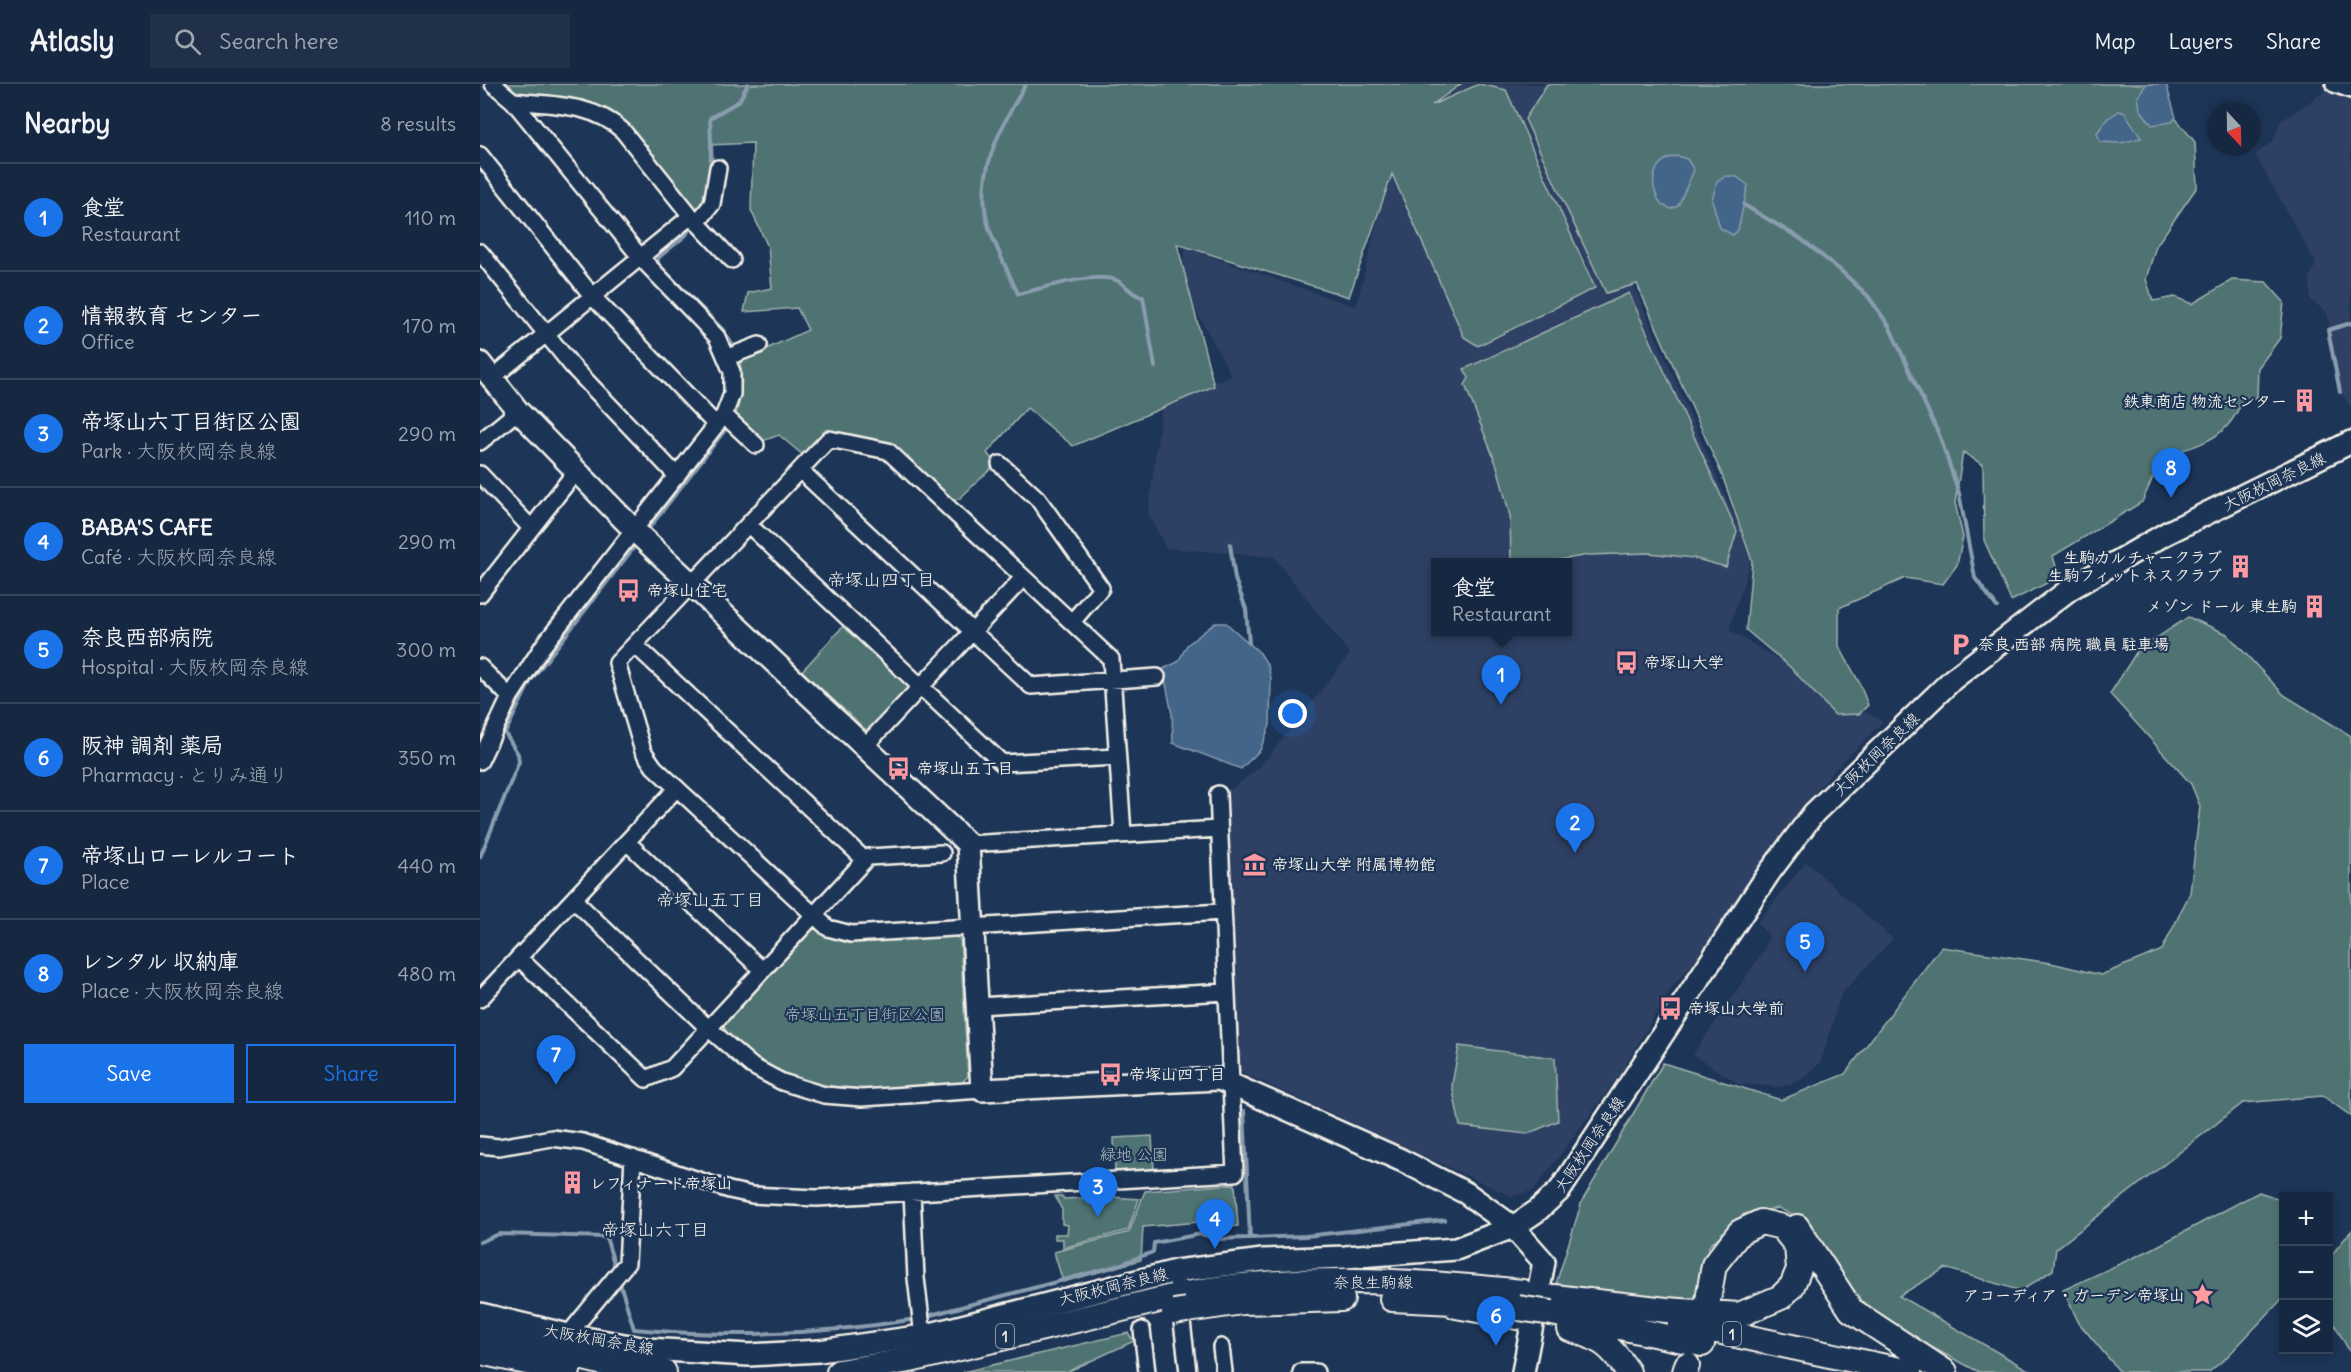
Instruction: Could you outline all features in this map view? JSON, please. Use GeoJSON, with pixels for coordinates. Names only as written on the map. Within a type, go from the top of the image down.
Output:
{"type":"FeatureCollection","features":[{"type":"Feature","properties":{"kind":"main road"},"geometry":{"type":"LineString","coordinates":[[486,370],[518,411],[635,531],[968,844],[982,1090],[1219,1079],[1427,1173],[1466,1193],[1513,1227],[1544,1262],[1522,1372]]}},
{"type":"Feature","properties":{"kind":"main road","name":"大阪枚岡奈良線"},"geometry":{"type":"LineString","coordinates":[[480,1314],[568,1335],[647,1349],[749,1355],[819,1351],[923,1336],[1176,1271],[1263,1260],[1435,1252],[1476,1243],[1513,1227],[1537,1211],[1560,1190],[1769,873],[1814,813],[1953,679],[2070,589],[2167,533],[2351,442]]}},
{"type":"Feature","properties":{"kind":"main road"},"geometry":{"type":"LineString","coordinates":[[1552,1311],[1666,1310],[1739,1315],[1780,1298],[1792,1286],[1799,1269],[1797,1246],[1782,1227],[1761,1222],[1740,1232],[1714,1265],[1703,1306],[1708,1257],[1720,1241],[1735,1224],[1757,1212],[1774,1213],[1791,1221],[1802,1232],[1851,1310],[1945,1372]]}},
{"type":"Feature","properties":{"kind":"main road","name":"奈良生駒線"},"geometry":{"type":"LineString","coordinates":[[926,1372],[1103,1327],[1215,1289],[1302,1282],[1430,1282],[1519,1306]]}},
{"type":"Feature","properties":{"kind":"main road","name":"奈良生駒線"},"geometry":{"type":"LineString","coordinates":[[838,1372],[910,1360],[1179,1303],[1422,1298],[1552,1311],[1909,1372]]}},
{"type":"Feature","properties":{"kind":"main road"},"geometry":{"type":"LineString","coordinates":[[1552,1311],[1613,1350],[1628,1372]]}},
{"type":"Feature","properties":{"kind":"main road","name":"奈良生駒線"},"geometry":{"type":"LineString","coordinates":[[1552,1311],[1836,1372]]}},
{"type":"Feature","properties":{"kind":"main road"},"geometry":{"type":"LineString","coordinates":[[480,1332],[612,1365],[664,1372]]}},
{"type":"Feature","properties":{"kind":"main road"},"geometry":{"type":"LineString","coordinates":[[480,1352],[570,1372]]}},
{"type":"Feature","properties":{"kind":"street"},"geometry":{"type":"LineString","coordinates":[[480,87],[484,84]]}},
{"type":"Feature","properties":{"kind":"street"},"geometry":{"type":"LineString","coordinates":[[480,760],[510,697],[543,646],[721,420],[732,394],[732,372],[728,357],[717,337],[640,258],[513,101],[493,84]]}},
{"type":"Feature","properties":{"kind":"street"},"geometry":{"type":"LineString","coordinates":[[2334,84],[2351,90]]}},
{"type":"Feature","properties":{"kind":"street"},"geometry":{"type":"LineString","coordinates":[[513,101],[581,108],[611,119],[623,130],[694,219],[732,260]]}},
{"type":"Feature","properties":{"kind":"street"},"geometry":{"type":"LineString","coordinates":[[480,155],[592,297],[721,420],[756,445]]}},
{"type":"Feature","properties":{"kind":"street"},"geometry":{"type":"LineString","coordinates":[[486,370],[546,334],[640,258],[712,204],[718,168]]}},
{"type":"Feature","properties":{"kind":"street"},"geometry":{"type":"LineString","coordinates":[[480,252],[573,367],[677,476]]}},
{"type":"Feature","properties":{"kind":"street"},"geometry":{"type":"LineString","coordinates":[[728,357],[759,345]]}},
{"type":"Feature","properties":{"kind":"street"},"geometry":{"type":"LineString","coordinates":[[480,442],[518,411]]}},
{"type":"Feature","properties":{"kind":"street"},"geometry":{"type":"LineString","coordinates":[[1123,834],[1111,659],[888,451],[829,439],[617,663],[643,751],[654,767],[828,928],[851,934],[1222,912]]}},
{"type":"Feature","properties":{"kind":"street"},"geometry":{"type":"LineString","coordinates":[[1000,464],[1038,499],[1101,588],[1072,622]]}},
{"type":"Feature","properties":{"kind":"street"},"geometry":{"type":"LineString","coordinates":[[800,470],[1031,686],[1113,682],[1157,677]]}},
{"type":"Feature","properties":{"kind":"street"},"geometry":{"type":"LineString","coordinates":[[480,594],[485,575],[531,528],[577,471]]}},
{"type":"Feature","properties":{"kind":"street"},"geometry":{"type":"LineString","coordinates":[[480,474],[531,528]]}},
{"type":"Feature","properties":{"kind":"street"},"geometry":{"type":"LineString","coordinates":[[748,525],[1002,763],[1117,757]]}},
{"type":"Feature","properties":{"kind":"street"},"geometry":{"type":"LineString","coordinates":[[865,746],[1023,578]]}},
{"type":"Feature","properties":{"kind":"street"},"geometry":{"type":"LineString","coordinates":[[635,645],[865,860]]}},
{"type":"Feature","properties":{"kind":"street"},"geometry":{"type":"LineString","coordinates":[[480,667],[510,697]]}},
{"type":"Feature","properties":{"kind":"street"},"geometry":{"type":"LineString","coordinates":[[480,999],[677,788]]}},
{"type":"Feature","properties":{"kind":"street"},"geometry":{"type":"LineString","coordinates":[[480,1145],[499,1147],[552,1138],[582,1142],[752,1195],[817,1198],[1235,1173],[1218,794]]}},
{"type":"Feature","properties":{"kind":"street"},"geometry":{"type":"LineString","coordinates":[[968,844],[1219,829]]}},
{"type":"Feature","properties":{"kind":"street"},"geometry":{"type":"LineString","coordinates":[[628,843],[762,970]]}},
{"type":"Feature","properties":{"kind":"street"},"geometry":{"type":"LineString","coordinates":[[519,958],[645,1079],[672,1068],[868,857],[942,853]]}},
{"type":"Feature","properties":{"kind":"street"},"geometry":{"type":"LineString","coordinates":[[574,900],[708,1028],[752,1066],[782,1082],[824,1095],[862,1098],[982,1090]]}},
{"type":"Feature","properties":{"kind":"street"},"geometry":{"type":"LineString","coordinates":[[978,1006],[1226,992]]}},
{"type":"Feature","properties":{"kind":"street"},"geometry":{"type":"LineString","coordinates":[[568,1335],[627,1263],[633,1158]]}},
{"type":"Feature","properties":{"kind":"street"},"geometry":{"type":"LineString","coordinates":[[912,1192],[916,1278],[923,1336]]}},
{"type":"Feature","properties":{"kind":"street"},"geometry":{"type":"LineString","coordinates":[[1176,1271],[1188,1372]]}},
{"type":"Feature","properties":{"kind":"street"},"geometry":{"type":"LineString","coordinates":[[1142,1330],[1148,1372]]}},
{"type":"Feature","properties":{"kind":"street"},"geometry":{"type":"LineString","coordinates":[[1221,1347],[1224,1372]]}},
{"type":"Feature","properties":{"kind":"street"},"geometry":{"type":"LineString","coordinates":[[1301,1372],[1316,1372]]}},
{"type":"Feature","properties":{"kind":"shaded area"},"geometry":{"type":"Polygon","coordinates":[[[1436,84],[1556,84],[1635,289],[1752,556],[1729,630],[1883,722],[1835,769],[1789,825],[1694,962],[1672,987],[1619,1076],[1533,1191],[1511,1196],[1239,1071],[1225,794],[1260,767],[1350,654],[1274,557],[1166,548],[1148,513],[1162,405],[1231,375],[1178,277],[1186,248],[1356,307],[1407,102],[1436,84]]]}},
{"type":"Feature","properties":{"kind":"shaded area"},"geometry":{"type":"Polygon","coordinates":[[[2146,84],[2166,84],[2176,117],[2172,122],[2152,125],[2140,109],[2138,97],[2146,84]]]}},
{"type":"Feature","properties":{"kind":"shaded area"},"geometry":{"type":"Polygon","coordinates":[[[2325,91],[2351,94],[2351,407],[2342,394],[2327,312],[2310,300],[2310,277],[2316,263],[2256,156],[2261,156],[2261,150],[2273,141],[2280,122],[2325,91]]]}},
{"type":"Feature","properties":{"kind":"shaded area"},"geometry":{"type":"Polygon","coordinates":[[[2119,111],[2125,113],[2141,138],[2121,143],[2100,142],[2097,133],[2107,119],[2119,111]]]}},
{"type":"Feature","properties":{"kind":"shaded area"},"geometry":{"type":"Polygon","coordinates":[[[1677,156],[1687,159],[1694,170],[1678,206],[1671,209],[1662,205],[1658,198],[1654,175],[1657,168],[1668,158],[1677,156]]]}},
{"type":"Feature","properties":{"kind":"shaded area"},"geometry":{"type":"Polygon","coordinates":[[[1726,176],[1737,177],[1748,185],[1738,230],[1733,235],[1720,228],[1712,200],[1717,182],[1726,176]]]}},
{"type":"Feature","properties":{"kind":"shaded area"},"geometry":{"type":"Polygon","coordinates":[[[1215,623],[1226,623],[1260,653],[1268,666],[1271,678],[1270,725],[1260,750],[1241,769],[1173,743],[1172,714],[1163,669],[1178,662],[1187,645],[1215,623]]]}},
{"type":"Feature","properties":{"kind":"shaded area"},"geometry":{"type":"Polygon","coordinates":[[[1806,862],[1893,939],[1841,994],[1821,1062],[1804,1078],[1781,1087],[1739,1084],[1693,1055],[1764,950],[1769,936],[1757,923],[1806,862]]]}},
{"type":"Feature","properties":{"kind":"green space"},"geometry":{"type":"Polygon","coordinates":[[[504,84],[1461,84],[1432,105],[1479,84],[1506,90],[1595,288],[1478,346],[1464,337],[1392,174],[1349,297],[1177,244],[1214,386],[1073,446],[1027,408],[987,453],[996,464],[959,499],[949,499],[891,445],[827,431],[804,456],[779,435],[760,442],[734,420],[741,391],[740,361],[808,330],[797,308],[744,312],[748,293],[772,288],[768,247],[751,210],[753,143],[710,145],[709,186],[699,208],[694,209],[641,142],[614,114],[587,106],[529,96],[504,84]]]}},
{"type":"Feature","properties":{"kind":"green space"},"geometry":{"type":"Polygon","coordinates":[[[1547,84],[2159,84],[2144,94],[2177,120],[2195,142],[2197,187],[2156,246],[2146,279],[2153,301],[2175,297],[2192,304],[2232,280],[2266,282],[2284,302],[2280,338],[2258,368],[2257,397],[2240,407],[2228,425],[2215,437],[2189,448],[2163,455],[2142,502],[2053,556],[2059,577],[2011,601],[1984,540],[1983,465],[1963,452],[1955,503],[1963,537],[1957,565],[1943,584],[1905,578],[1839,608],[1839,646],[1859,682],[1868,705],[1859,714],[1835,715],[1790,667],[1746,630],[1752,561],[1722,475],[1637,284],[1606,293],[1525,119],[1547,84]]]}},
{"type":"Feature","properties":{"kind":"green space"},"geometry":{"type":"Polygon","coordinates":[[[1629,293],[1737,531],[1726,567],[1693,558],[1649,553],[1589,555],[1571,558],[1511,558],[1510,516],[1497,466],[1465,385],[1469,378],[1464,369],[1629,293]]]}},
{"type":"Feature","properties":{"kind":"green space"},"geometry":{"type":"Polygon","coordinates":[[[2188,617],[2227,634],[2284,695],[2351,736],[2351,1116],[2323,1096],[2243,1103],[2056,1249],[2053,1270],[2021,1291],[1945,1268],[1899,1296],[2032,1372],[1979,1372],[1857,1308],[1803,1220],[1778,1208],[1744,1214],[1709,1246],[1695,1306],[1555,1287],[1582,1201],[1663,1063],[1781,1100],[1845,1074],[1941,947],[2051,963],[2101,975],[2162,950],[2190,893],[2200,806],[2191,784],[2110,694],[2137,651],[2188,617]]]}},
{"type":"Feature","properties":{"kind":"green space"},"geometry":{"type":"Polygon","coordinates":[[[845,624],[908,683],[909,692],[875,729],[865,729],[802,671],[845,624]]]}},
{"type":"Feature","properties":{"kind":"green space","name":"帝塚山五丁目街区公園"},"geometry":{"type":"Polygon","coordinates":[[[809,929],[952,933],[960,940],[968,1076],[962,1083],[878,1089],[825,1085],[799,1079],[773,1068],[732,1039],[722,1021],[809,929]]]}},
{"type":"Feature","properties":{"kind":"green space"},"geometry":{"type":"Polygon","coordinates":[[[1459,1046],[1555,1058],[1558,1121],[1527,1134],[1460,1126],[1452,1085],[1459,1046]]]}},
{"type":"Feature","properties":{"kind":"green space","name":"緑地 公園"},"geometry":{"type":"Polygon","coordinates":[[[1152,1136],[1154,1170],[1115,1172],[1114,1138],[1152,1136]]]}},
{"type":"Feature","properties":{"kind":"green space"},"geometry":{"type":"Polygon","coordinates":[[[1235,1184],[1238,1226],[1215,1227],[1199,1222],[1143,1227],[1141,1260],[1063,1282],[1054,1252],[1129,1232],[1145,1191],[1235,1184]]]}},
{"type":"Feature","properties":{"kind":"green space"},"geometry":{"type":"Polygon","coordinates":[[[2259,1192],[2279,1199],[2279,1302],[2227,1357],[2209,1372],[2120,1372],[2079,1323],[2063,1290],[2150,1250],[2259,1192]]]}},
{"type":"Feature","properties":{"kind":"green space"},"geometry":{"type":"Polygon","coordinates":[[[1083,1195],[1139,1199],[1128,1230],[1063,1248],[1063,1239],[1055,1239],[1055,1234],[1067,1234],[1068,1225],[1062,1224],[1062,1210],[1055,1196],[1062,1196],[1064,1199],[1083,1198],[1083,1195]]]}},
{"type":"Feature","properties":{"kind":"green space"},"geometry":{"type":"Polygon","coordinates":[[[2351,1231],[2351,1354],[2333,1322],[2333,1253],[2351,1231]]]}},
{"type":"Feature","properties":{"kind":"green space"},"geometry":{"type":"Polygon","coordinates":[[[1128,1333],[1134,1341],[1067,1372],[963,1372],[1128,1333]]]}},
{"type":"Feature","properties":{"kind":"waterway"},"geometry":{"type":"LineString","coordinates":[[712,168],[710,118],[739,101],[748,84]]}},
{"type":"Feature","properties":{"kind":"waterway"},"geometry":{"type":"LineString","coordinates":[[1026,84],[1006,118],[986,173],[985,211],[1000,255],[1018,294],[1081,279],[1105,278],[1116,280],[1143,297],[1155,367]]}},
{"type":"Feature","properties":{"kind":"waterway"},"geometry":{"type":"LineString","coordinates":[[701,208],[707,193]]}},
{"type":"Feature","properties":{"kind":"waterway"},"geometry":{"type":"LineString","coordinates":[[1744,205],[1801,239],[1840,270],[1868,296],[1889,326],[1940,437],[1959,493],[1975,578],[1997,607]]}},
{"type":"Feature","properties":{"kind":"waterway"},"geometry":{"type":"LineString","coordinates":[[693,222],[686,235],[658,258],[658,264],[723,330],[735,349]]}},
{"type":"Feature","properties":{"kind":"waterway"},"geometry":{"type":"LineString","coordinates":[[2340,392],[2328,330],[2351,323]]}},
{"type":"Feature","properties":{"kind":"waterway"},"geometry":{"type":"LineString","coordinates":[[733,417],[740,386],[737,357]]}},
{"type":"Feature","properties":{"kind":"waterway"},"geometry":{"type":"LineString","coordinates":[[646,532],[728,426]]}},
{"type":"Feature","properties":{"kind":"waterway"},"geometry":{"type":"LineString","coordinates":[[480,857],[519,762],[518,754],[505,733],[531,680],[638,542]]}},
{"type":"Feature","properties":{"kind":"waterway"},"geometry":{"type":"LineString","coordinates":[[1230,544],[1235,579],[1246,609],[1249,643]]}},
{"type":"Feature","properties":{"kind":"waterway"},"geometry":{"type":"LineString","coordinates":[[1244,1111],[1250,1238]]}},
{"type":"Feature","properties":{"kind":"waterway"},"geometry":{"type":"LineString","coordinates":[[923,1317],[1113,1267],[1153,1252],[1154,1243],[1201,1234],[1217,1239],[1306,1236],[1445,1220]]}},
{"type":"Feature","properties":{"kind":"waterway"},"geometry":{"type":"LineString","coordinates":[[480,1242],[499,1234],[606,1237],[616,1270]]}},
{"type":"Feature","properties":{"kind":"waterway"},"geometry":{"type":"LineString","coordinates":[[619,1280],[634,1329],[740,1334],[810,1332],[916,1319]]}},
{"type":"Feature","properties":{"kind":"place","name":"鉄東商店 物流センター"},"geometry":{"type":"Point","coordinates":[2305,401]}},
{"type":"Feature","properties":{"kind":"place","name":"レンタル 収納庫"},"geometry":{"type":"Point","coordinates":[2171,498]}},
{"type":"Feature","properties":{"kind":"place","name":"生駒カルチャークラブ 生駒フィットネスクラブ"},"geometry":{"type":"Point","coordinates":[2240,566]}},
{"type":"Feature","properties":{"kind":"place","name":"帝塚山住宅"},"geometry":{"type":"Point","coordinates":[629,590]}},
{"type":"Feature","properties":{"kind":"place","name":"メゾン ドール 東生駒"},"geometry":{"type":"Point","coordinates":[2315,606]}},
{"type":"Feature","properties":{"kind":"place","name":"奈良 西部 病院 職員 駐車場"},"geometry":{"type":"Point","coordinates":[1960,644]}},
{"type":"Feature","properties":{"kind":"place","name":"帝塚山大学"},"geometry":{"type":"Point","coordinates":[1626,662]}},
{"type":"Feature","properties":{"kind":"place","name":"食堂"},"geometry":{"type":"Point","coordinates":[1501,705]}},
{"type":"Feature","properties":{"kind":"place","name":"帝塚山五丁目"},"geometry":{"type":"Point","coordinates":[899,768]}},
{"type":"Feature","properties":{"kind":"place","name":"情報教育 センター"},"geometry":{"type":"Point","coordinates":[1575,853]}},
{"type":"Feature","properties":{"kind":"place","name":"帝塚山大学 附属博物館"},"geometry":{"type":"Point","coordinates":[1254,864]}},
{"type":"Feature","properties":{"kind":"place","name":"奈良西部病院"},"geometry":{"type":"Point","coordinates":[1805,972]}},
{"type":"Feature","properties":{"kind":"place","name":"帝塚山大学前"},"geometry":{"type":"Point","coordinates":[1670,1008]}},
{"type":"Feature","properties":{"kind":"place","name":"帝塚山四丁目"},"geometry":{"type":"Point","coordinates":[1111,1074]}},
{"type":"Feature","properties":{"kind":"place","name":"帝塚山ローレルコート"},"geometry":{"type":"Point","coordinates":[556,1085]}},
{"type":"Feature","properties":{"kind":"place","name":"レフィナード帝塚山"},"geometry":{"type":"Point","coordinates":[572,1183]}},
{"type":"Feature","properties":{"kind":"place","name":"帝塚山六丁目街区公園"},"geometry":{"type":"Point","coordinates":[1098,1217]}},
{"type":"Feature","properties":{"kind":"place","name":"BABA'S CAFE"},"geometry":{"type":"Point","coordinates":[1215,1249]}},
{"type":"Feature","properties":{"kind":"place","name":"アコーディア・ガーデン帝塚山"},"geometry":{"type":"Point","coordinates":[2203,1295]}},
{"type":"Feature","properties":{"kind":"place","name":"阪神 調剤 薬局"},"geometry":{"type":"Point","coordinates":[1496,1346]}},
{"type":"Feature","properties":{"kind":"district","name":"帝塚山四丁目"},"geometry":{"type":"Point","coordinates":[881,579]}},
{"type":"Feature","properties":{"kind":"district","name":"帝塚山五丁目"},"geometry":{"type":"Point","coordinates":[710,899]}},
{"type":"Feature","properties":{"kind":"district","name":"帝塚山六丁目"},"geometry":{"type":"Point","coordinates":[655,1229]}}]}
